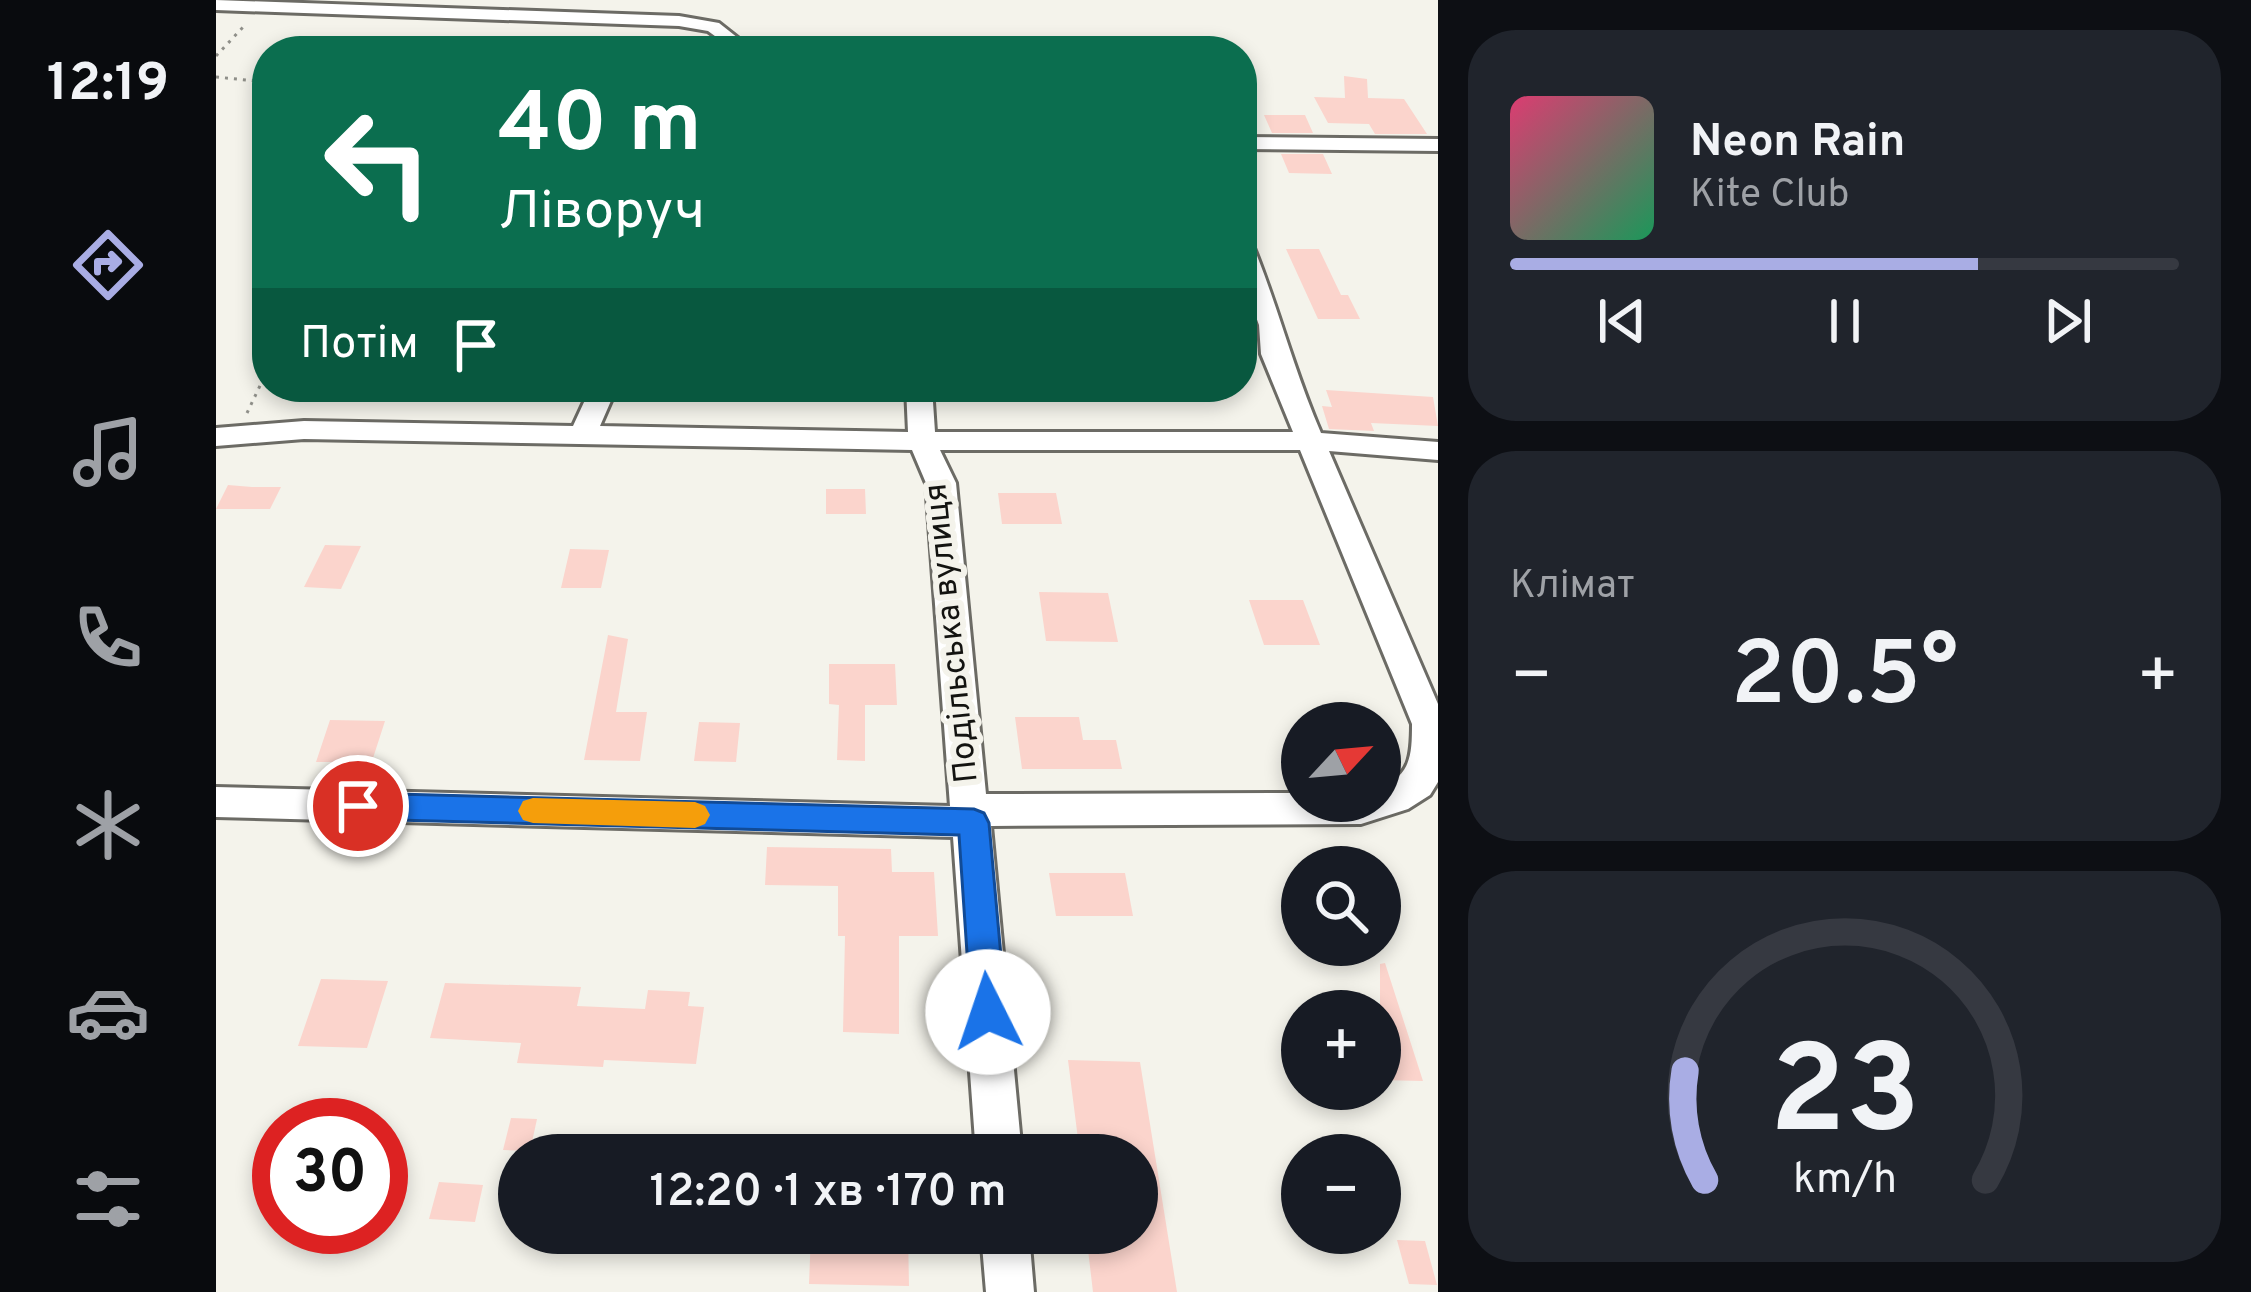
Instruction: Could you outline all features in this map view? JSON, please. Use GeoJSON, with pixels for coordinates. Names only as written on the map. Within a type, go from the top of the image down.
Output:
{"type":"FeatureCollection","features":[{"type":"Feature","properties":{"kind":"street"},"geometry":{"type":"LineString","coordinates":[[216,4],[700,23],[725,36]]}},
{"type":"Feature","properties":{"kind":"street"},"geometry":{"type":"LineString","coordinates":[[1257,143],[1438,146]]}},
{"type":"Feature","properties":{"kind":"street","name":"Подільська вулиця"},"geometry":{"type":"LineString","coordinates":[[973,816],[1360,808],[1395,801],[1417,788],[1427,768],[1429,724],[1274,353],[1272,326],[1257,287]]}},
{"type":"Feature","properties":{"kind":"street"},"geometry":{"type":"LineString","coordinates":[[582,436],[597,402]]}},
{"type":"Feature","properties":{"kind":"street","name":"Подільська вулиця"},"geometry":{"type":"LineString","coordinates":[[920,402],[922,442],[941,483],[997,1134]]}},
{"type":"Feature","properties":{"kind":"street"},"geometry":{"type":"LineString","coordinates":[[227,436],[304,430],[922,442],[1310,442],[1438,451]]}},
{"type":"Feature","properties":{"kind":"street"},"geometry":{"type":"LineString","coordinates":[[216,802],[973,816]]}},
{"type":"Feature","properties":{"kind":"street"},"geometry":{"type":"LineString","coordinates":[[1007,1254],[1010,1292]]}},
{"type":"Feature","properties":{"kind":"path"},"geometry":{"type":"LineString","coordinates":[[216,56],[248,23],[255,6]]}},
{"type":"Feature","properties":{"kind":"path"},"geometry":{"type":"LineString","coordinates":[[216,74],[252,80]]}},
{"type":"Feature","properties":{"kind":"path"},"geometry":{"type":"LineString","coordinates":[[227,436],[252,395]]}},
{"type":"Feature","properties":{"kind":"building"},"geometry":{"type":"Polygon","coordinates":[[[1344,76],[1367,79],[1368,98],[1404,99],[1427,134],[1375,134],[1369,124],[1328,123],[1314,97],[1345,98],[1344,76]]]}},
{"type":"Feature","properties":{"kind":"building"},"geometry":{"type":"Polygon","coordinates":[[[1264,115],[1305,115],[1313,133],[1272,133],[1264,115]]]}},
{"type":"Feature","properties":{"kind":"building"},"geometry":{"type":"Polygon","coordinates":[[[1281,154],[1323,154],[1332,174],[1289,173],[1281,154]]]}},
{"type":"Feature","properties":{"kind":"building"},"geometry":{"type":"Polygon","coordinates":[[[1286,249],[1319,249],[1341,295],[1348,295],[1360,319],[1318,319],[1286,249]]]}},
{"type":"Feature","properties":{"kind":"building"},"geometry":{"type":"Polygon","coordinates":[[[1326,390],[1433,397],[1438,426],[1371,423],[1374,431],[1329,429],[1322,406],[1332,407],[1326,390]]]}},
{"type":"Feature","properties":{"kind":"building"},"geometry":{"type":"Polygon","coordinates":[[[228,485],[281,487],[270,509],[216,509],[228,485]]]}},
{"type":"Feature","properties":{"kind":"building"},"geometry":{"type":"Polygon","coordinates":[[[826,489],[865,489],[866,514],[826,514],[826,489]]]}},
{"type":"Feature","properties":{"kind":"building"},"geometry":{"type":"Polygon","coordinates":[[[998,493],[1056,493],[1062,524],[1002,524],[998,493]]]}},
{"type":"Feature","properties":{"kind":"building"},"geometry":{"type":"Polygon","coordinates":[[[325,545],[361,546],[341,589],[304,587],[325,545]]]}},
{"type":"Feature","properties":{"kind":"building"},"geometry":{"type":"Polygon","coordinates":[[[570,549],[609,550],[601,588],[561,588],[570,549]]]}},
{"type":"Feature","properties":{"kind":"building"},"geometry":{"type":"Polygon","coordinates":[[[1039,592],[1108,593],[1118,642],[1046,641],[1039,592]]]}},
{"type":"Feature","properties":{"kind":"building"},"geometry":{"type":"Polygon","coordinates":[[[1249,600],[1303,600],[1320,645],[1264,645],[1249,600]]]}},
{"type":"Feature","properties":{"kind":"building"},"geometry":{"type":"Polygon","coordinates":[[[608,635],[628,639],[616,712],[647,712],[640,761],[584,760],[608,635]]]}},
{"type":"Feature","properties":{"kind":"building"},"geometry":{"type":"Polygon","coordinates":[[[829,664],[895,664],[897,705],[865,705],[865,761],[837,760],[839,705],[829,704],[829,664]]]}},
{"type":"Feature","properties":{"kind":"building"},"geometry":{"type":"Polygon","coordinates":[[[1015,717],[1079,717],[1083,740],[1116,740],[1122,769],[1022,769],[1015,717]]]}},
{"type":"Feature","properties":{"kind":"building"},"geometry":{"type":"Polygon","coordinates":[[[330,720],[385,721],[364,786],[339,786],[347,762],[316,762],[330,720]]]}},
{"type":"Feature","properties":{"kind":"building"},"geometry":{"type":"Polygon","coordinates":[[[699,722],[740,723],[736,762],[694,761],[699,722]]]}},
{"type":"Feature","properties":{"kind":"building"},"geometry":{"type":"Polygon","coordinates":[[[767,847],[891,849],[892,872],[934,872],[938,936],[899,936],[899,1034],[843,1032],[845,936],[838,936],[838,886],[765,885],[767,847]]]}},
{"type":"Feature","properties":{"kind":"building"},"geometry":{"type":"Polygon","coordinates":[[[1049,873],[1125,873],[1133,916],[1056,916],[1049,873]]]}},
{"type":"Feature","properties":{"kind":"building"},"geometry":{"type":"Polygon","coordinates":[[[1380,966],[1386,966],[1394,990],[1380,990],[1380,966]]]}},
{"type":"Feature","properties":{"kind":"building"},"geometry":{"type":"Polygon","coordinates":[[[321,979],[388,981],[367,1048],[298,1046],[321,979]]]}},
{"type":"Feature","properties":{"kind":"building"},"geometry":{"type":"Polygon","coordinates":[[[445,983],[581,987],[577,1006],[645,1009],[648,990],[690,992],[688,1006],[704,1007],[696,1064],[517,1063],[521,1043],[430,1038],[445,983]]]}},
{"type":"Feature","properties":{"kind":"building"},"geometry":{"type":"Polygon","coordinates":[[[1401,1013],[1423,1081],[1401,1080],[1401,1013]]]}},
{"type":"Feature","properties":{"kind":"building"},"geometry":{"type":"Polygon","coordinates":[[[1068,1060],[1140,1062],[1152,1134],[1077,1134],[1068,1060]]]}},
{"type":"Feature","properties":{"kind":"building"},"geometry":{"type":"Polygon","coordinates":[[[511,1118],[537,1119],[534,1134],[507,1134],[511,1118]]]}},
{"type":"Feature","properties":{"kind":"building"},"geometry":{"type":"Polygon","coordinates":[[[1158,1174],[1177,1292],[1093,1292],[1088,1254],[1158,1254],[1158,1174]]]}},
{"type":"Feature","properties":{"kind":"building"},"geometry":{"type":"Polygon","coordinates":[[[439,1182],[483,1185],[475,1222],[429,1219],[439,1182]]]}},
{"type":"Feature","properties":{"kind":"building"},"geometry":{"type":"Polygon","coordinates":[[[1401,1240],[1425,1241],[1437,1285],[1409,1284],[1401,1240]]]}},
{"type":"Feature","properties":{"kind":"building"},"geometry":{"type":"Polygon","coordinates":[[[810,1254],[908,1254],[909,1286],[809,1284],[810,1254]]]}},
{"type":"Feature","properties":{"kind":"slow traffic"},"geometry":{"type":"LineString","coordinates":[[533,811],[695,815]]}},
{"type":"Feature","properties":{"kind":"route"},"geometry":{"type":"LineString","coordinates":[[358,806],[974,823],[988,1012]]}}]}
